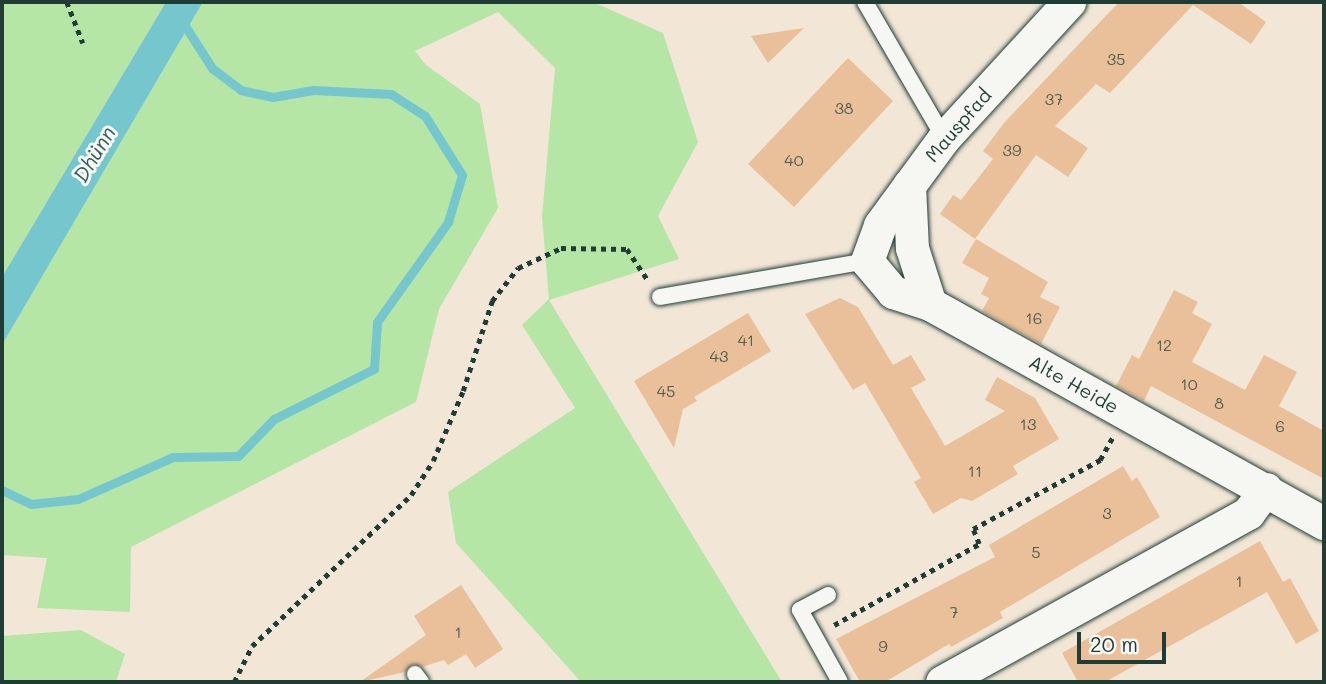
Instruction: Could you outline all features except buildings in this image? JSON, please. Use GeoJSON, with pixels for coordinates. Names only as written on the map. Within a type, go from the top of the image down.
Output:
{"type":"FeatureCollection","features":[{"type":"Feature","properties":{"kind":"street","name":"Mauspfad"},"geometry":{"type":"LineString","coordinates":[[867,261],[880,225],[944,138],[1069,2]]}},
{"type":"Feature","properties":{"kind":"street"},"geometry":{"type":"LineString","coordinates":[[909,185],[912,248],[930,304]]}},
{"type":"Feature","properties":{"kind":"street"},"geometry":{"type":"LineString","coordinates":[[867,261],[893,292],[930,304]]}},
{"type":"Feature","properties":{"kind":"street","name":"Alte Heide"},"geometry":{"type":"LineString","coordinates":[[930,304],[1324,523]]}},
{"type":"Feature","properties":{"kind":"street"},"geometry":{"type":"LineString","coordinates":[[942,682],[1248,513],[1266,489]]}},
{"type":"Feature","properties":{"kind":"lane"},"geometry":{"type":"LineString","coordinates":[[865,2],[944,138]]}},
{"type":"Feature","properties":{"kind":"lane"},"geometry":{"type":"LineString","coordinates":[[660,297],[867,261]]}},
{"type":"Feature","properties":{"kind":"lane"},"geometry":{"type":"LineString","coordinates":[[828,595],[800,610],[840,682]]}},
{"type":"Feature","properties":{"kind":"path"},"geometry":{"type":"LineString","coordinates":[[67,2],[83,43]]}},
{"type":"Feature","properties":{"kind":"path"},"geometry":{"type":"LineString","coordinates":[[234,682],[252,646],[411,495],[433,461],[463,391],[492,301],[518,268],[561,248],[627,250],[660,297]]}},
{"type":"Feature","properties":{"kind":"path"},"geometry":{"type":"LineString","coordinates":[[824,630],[979,544],[973,529],[1100,460],[1125,412]]}},
{"type":"Feature","properties":{"kind":"green space"},"geometry":{"type":"Polygon","coordinates":[[[2,2],[166,2],[2,277],[2,2]]]}},
{"type":"Feature","properties":{"kind":"green space"},"geometry":{"type":"Polygon","coordinates":[[[203,2],[593,2],[663,33],[698,142],[658,216],[679,259],[549,300],[782,682],[581,682],[456,543],[448,492],[575,408],[522,325],[549,299],[542,217],[555,68],[498,12],[415,51],[426,65],[480,104],[498,208],[439,309],[416,402],[131,547],[130,612],[37,608],[47,558],[2,555],[2,345],[203,2]]]}},
{"type":"Feature","properties":{"kind":"green space"},"geometry":{"type":"Polygon","coordinates":[[[81,630],[125,654],[116,682],[2,682],[2,636],[81,630]]]}},
{"type":"Feature","properties":{"kind":"water","name":"Dhünn"},"geometry":{"type":"Polygon","coordinates":[[[166,2],[203,2],[2,345],[2,277],[166,2]]]}},
{"type":"Feature","properties":{"kind":"waterway"},"geometry":{"type":"LineString","coordinates":[[2,490],[31,504],[78,499],[173,457],[238,456],[274,419],[374,369],[377,322],[448,222],[462,175],[425,116],[391,94],[313,90],[273,97],[241,90],[212,68],[180,18]]}}]}
